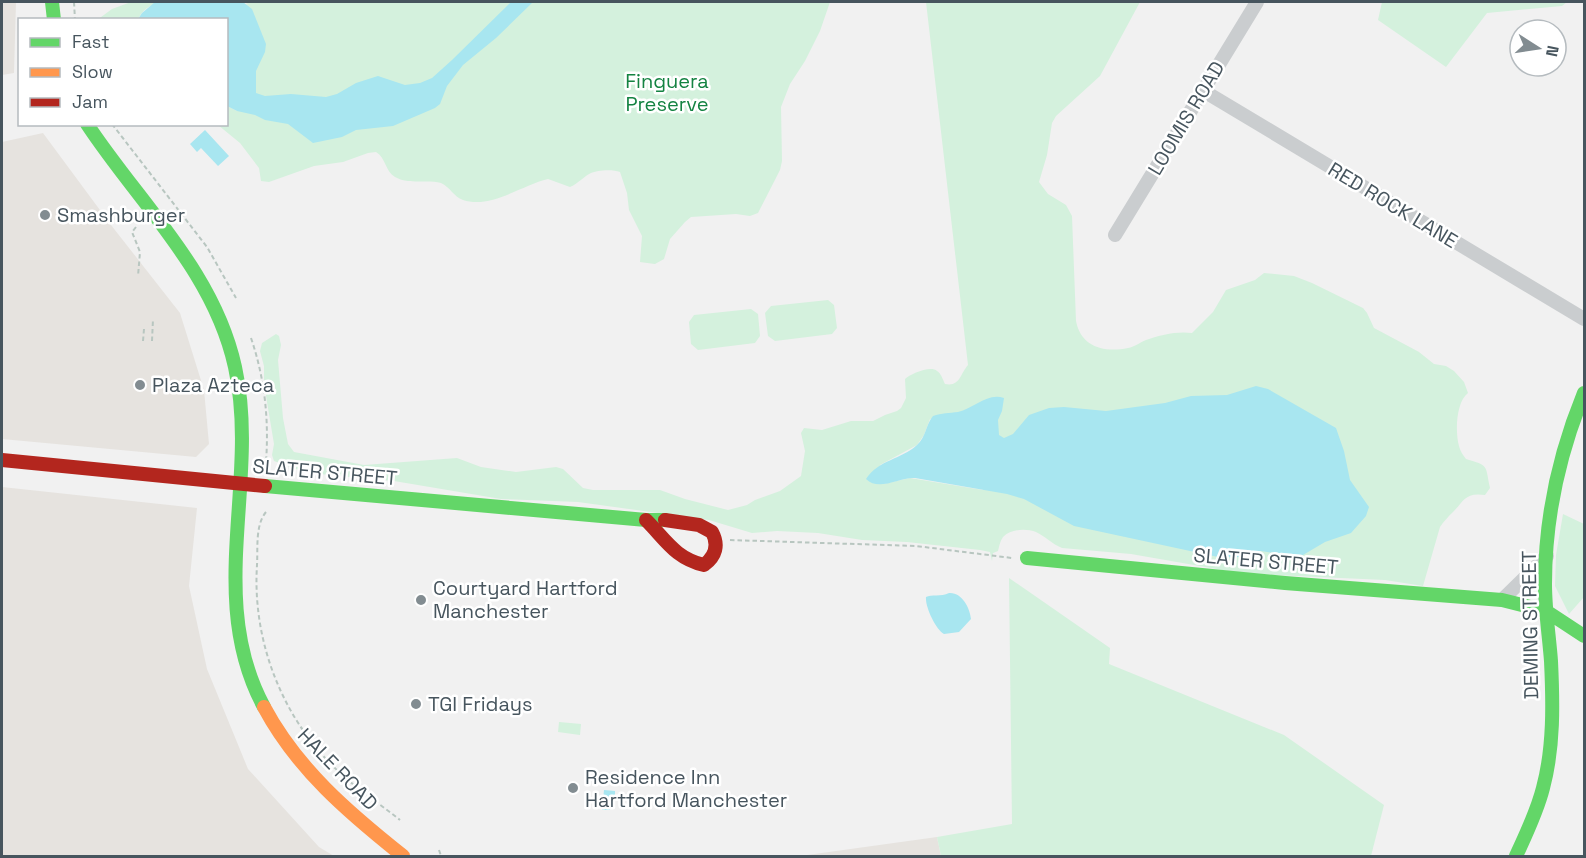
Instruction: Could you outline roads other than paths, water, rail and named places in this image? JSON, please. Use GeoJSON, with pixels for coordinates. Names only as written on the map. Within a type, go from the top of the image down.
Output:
{"type":"FeatureCollection","features":[{"type":"Feature","properties":{"kind":"street"},"geometry":{"type":"LineString","coordinates":[[52,2],[54,18]]}},
{"type":"Feature","properties":{"kind":"street","name":"LOOMIS ROAD"},"geometry":{"type":"LineString","coordinates":[[1115,235],[1257,2]]}},
{"type":"Feature","properties":{"kind":"street","name":"RED ROCK LANE"},"geometry":{"type":"LineString","coordinates":[[1202,90],[1584,319]]}},
{"type":"Feature","properties":{"kind":"street","name":"HALE ROAD"},"geometry":{"type":"LineString","coordinates":[[88,126],[104,151],[191,262],[217,308],[230,345],[240,387],[243,427],[235,562],[236,610],[242,648],[260,700],[280,737],[307,771],[353,816],[403,856]]}},
{"type":"Feature","properties":{"kind":"street","name":"DEMING STREET"},"geometry":{"type":"LineString","coordinates":[[1516,856],[1535,816],[1547,769],[1551,731],[1551,662],[1546,611],[1550,515],[1560,461],[1584,393]]}},
{"type":"Feature","properties":{"kind":"street","name":"SLATER STREET"},"geometry":{"type":"LineString","coordinates":[[2,460],[240,484],[646,520],[664,519],[703,526],[711,531],[716,539],[713,559],[704,565],[693,563],[671,550],[659,532],[646,520]]}},
{"type":"Feature","properties":{"kind":"street"},"geometry":{"type":"LineString","coordinates":[[1502,600],[1547,556]]}},
{"type":"Feature","properties":{"kind":"street","name":"SLATER STREET"},"geometry":{"type":"LineString","coordinates":[[1027,558],[1285,584],[1502,600],[1546,611],[1584,636]]}},
{"type":"Feature","properties":{"kind":"water"},"geometry":{"type":"Polygon","coordinates":[[[155,2],[243,2],[252,9],[266,44],[265,52],[256,71],[256,93],[265,96],[291,94],[326,97],[378,76],[405,85],[420,83],[432,78],[511,2],[533,2],[496,38],[463,65],[447,86],[440,104],[435,108],[393,126],[356,130],[342,137],[313,143],[288,124],[265,120],[228,106],[228,18],[139,18],[155,2]]]}},
{"type":"Feature","properties":{"kind":"water"},"geometry":{"type":"Polygon","coordinates":[[[205,130],[229,156],[218,166],[201,148],[197,152],[190,144],[205,130]]]}},
{"type":"Feature","properties":{"kind":"water"},"geometry":{"type":"Polygon","coordinates":[[[1256,386],[1268,389],[1336,428],[1350,480],[1369,507],[1366,516],[1351,533],[1325,542],[1303,555],[1294,556],[1261,551],[1242,557],[1218,557],[1074,526],[1024,499],[1007,494],[915,478],[883,484],[871,483],[866,479],[883,464],[917,445],[933,416],[958,412],[992,397],[1004,398],[998,420],[999,435],[1004,438],[1013,434],[1029,415],[1049,408],[1106,411],[1165,403],[1191,396],[1227,395],[1256,386]]]}},
{"type":"Feature","properties":{"kind":"water"},"geometry":{"type":"Polygon","coordinates":[[[949,593],[958,595],[964,601],[971,619],[959,632],[944,634],[932,618],[926,597],[949,593]]]}},
{"type":"Feature","properties":{"kind":"water"},"geometry":{"type":"Polygon","coordinates":[[[604,790],[615,791],[615,795],[612,795],[610,810],[602,810],[604,790]]]}},
{"type":"Feature","properties":{"kind":"place","name":"Smashburger"},"geometry":{"type":"Point","coordinates":[45,215]}},
{"type":"Feature","properties":{"kind":"place","name":"Plaza Azteca"},"geometry":{"type":"Point","coordinates":[140,385]}},
{"type":"Feature","properties":{"kind":"place","name":"Courtyard Hartford Manchester"},"geometry":{"type":"Point","coordinates":[421,600]}},
{"type":"Feature","properties":{"kind":"place","name":"TGI Fridays"},"geometry":{"type":"Point","coordinates":[416,704]}},
{"type":"Feature","properties":{"kind":"place","name":"Residence Inn Hartford Manchester"},"geometry":{"type":"Point","coordinates":[573,788]}},
{"type":"Feature","properties":{"kind":"park label","name":"Finguera Preserve"},"geometry":{"type":"Point","coordinates":[667,92]}}]}
